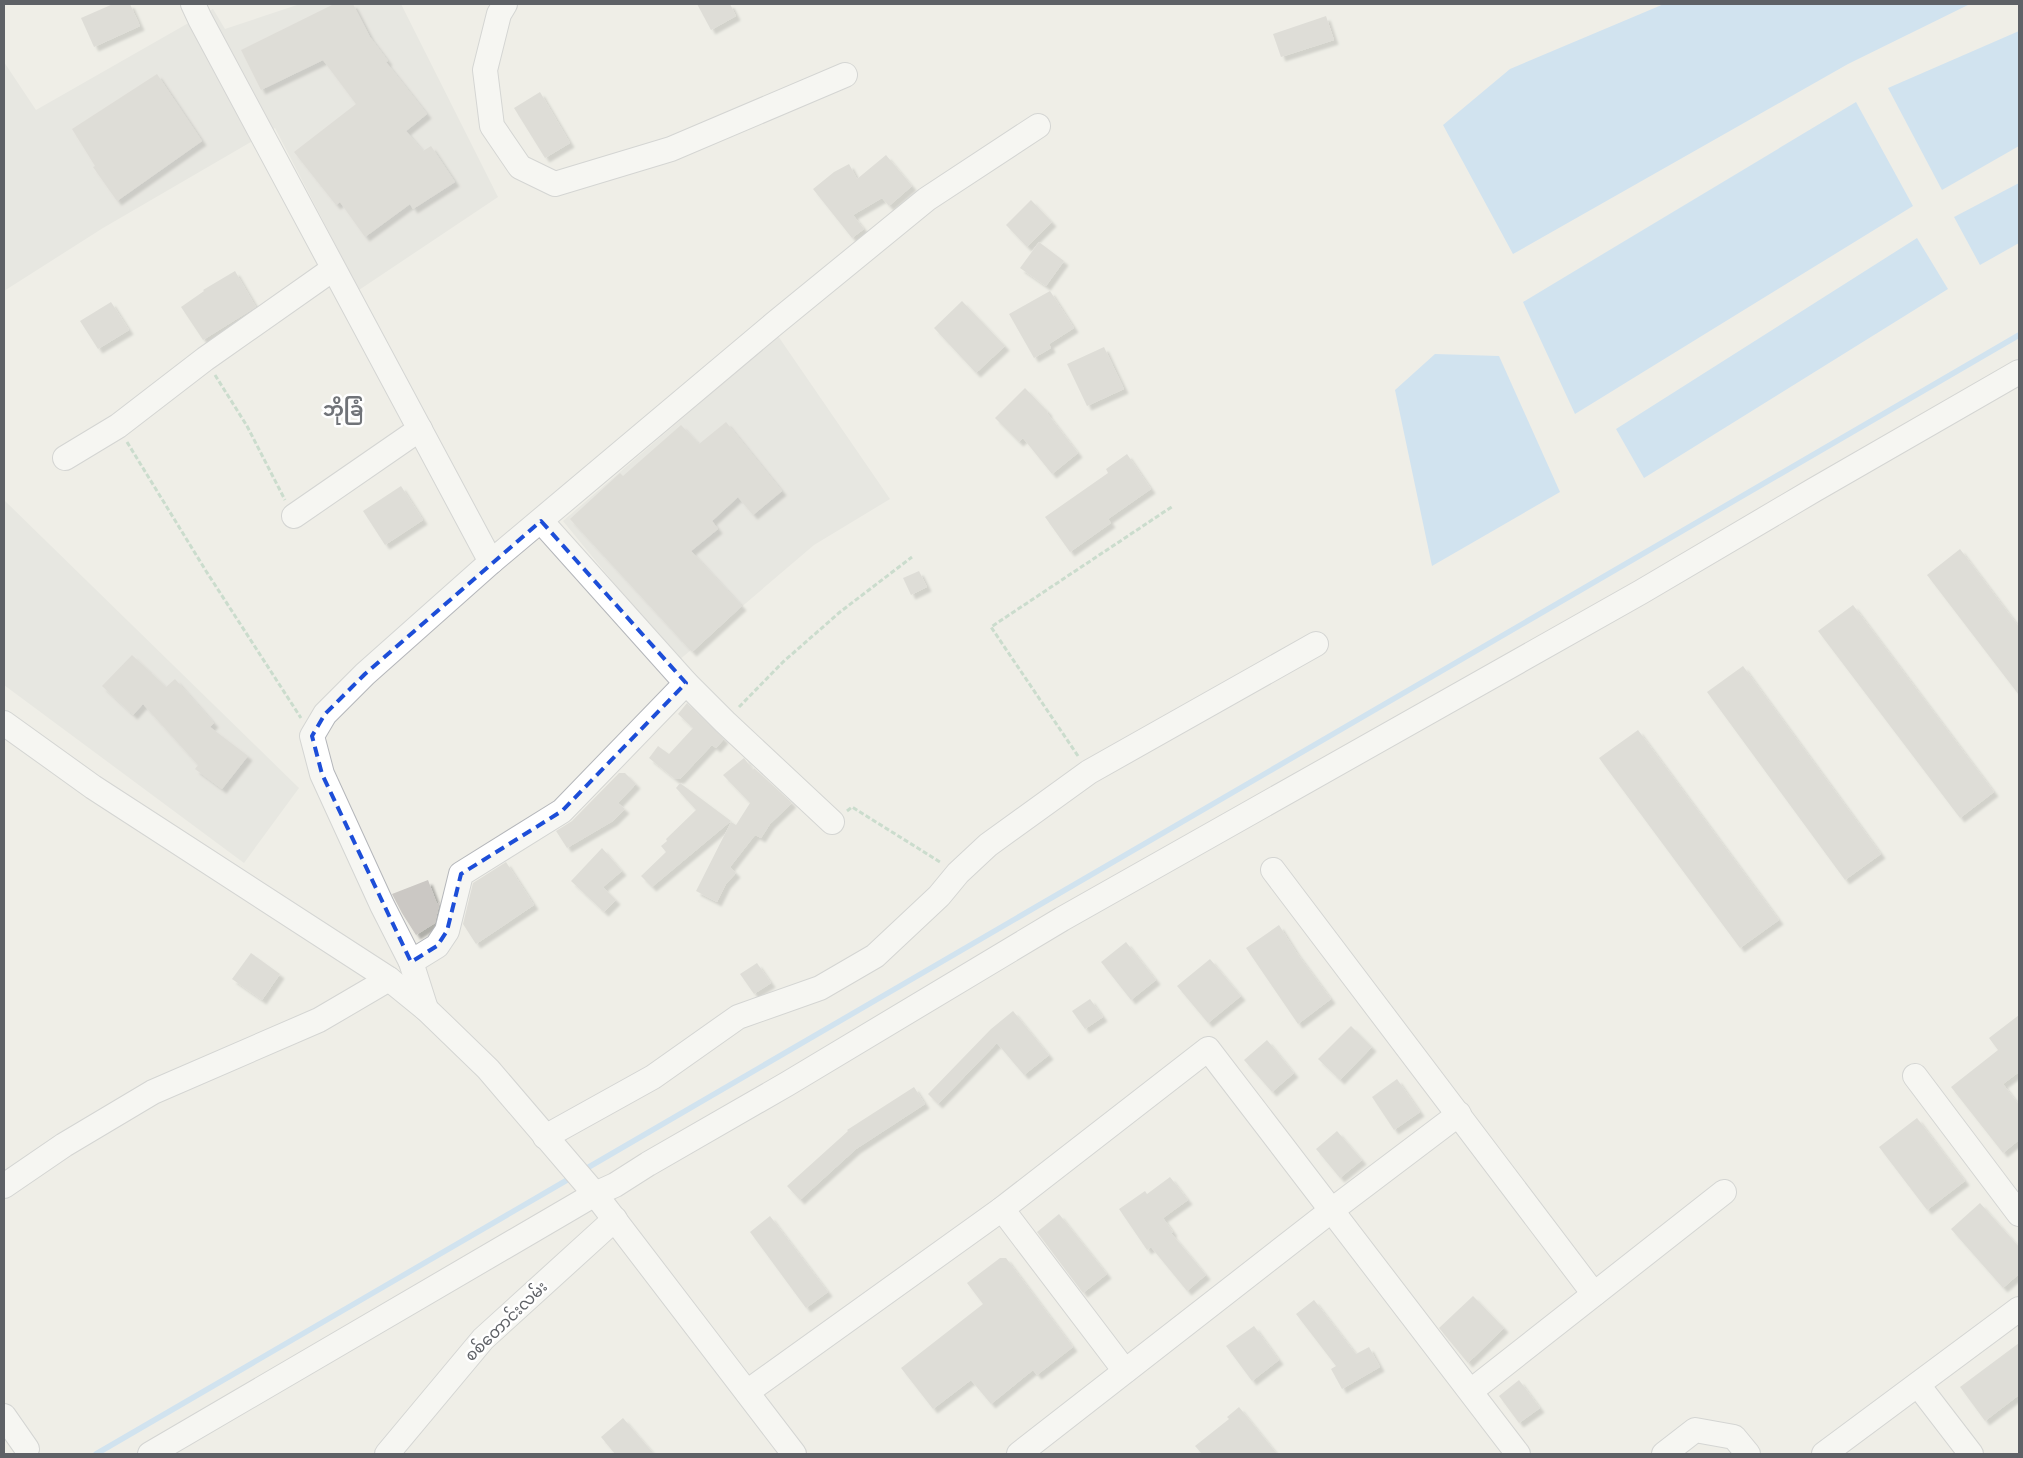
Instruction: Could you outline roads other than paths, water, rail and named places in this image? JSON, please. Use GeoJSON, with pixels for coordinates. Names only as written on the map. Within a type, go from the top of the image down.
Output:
{"type":"FeatureCollection","features":[{"type":"Feature","properties":{"kind":"street"},"geometry":{"type":"LineString","coordinates":[[193,4],[491,562]]}},
{"type":"Feature","properties":{"kind":"street"},"geometry":{"type":"LineString","coordinates":[[506,4],[498,14],[485,70],[492,126],[520,166],[555,184],[671,149],[845,75]]}},
{"type":"Feature","properties":{"kind":"street"},"geometry":{"type":"LineString","coordinates":[[426,1009],[411,962],[382,905],[322,774],[312,736],[325,714],[365,674],[491,562],[766,330],[927,199],[1038,126]]}},
{"type":"Feature","properties":{"kind":"street"},"geometry":{"type":"LineString","coordinates":[[65,458],[118,426],[205,359],[333,269]]}},
{"type":"Feature","properties":{"kind":"street"},"geometry":{"type":"LineString","coordinates":[[150,1454],[787,1084],[1062,918],[1641,592],[2019,372]]}},
{"type":"Feature","properties":{"kind":"street"},"geometry":{"type":"LineString","coordinates":[[294,516],[420,429]]}},
{"type":"Feature","properties":{"kind":"street"},"geometry":{"type":"LineString","coordinates":[[541,521],[686,683],[832,822]]}},
{"type":"Feature","properties":{"kind":"street"},"geometry":{"type":"LineString","coordinates":[[545,1137],[653,1077],[738,1017],[820,988],[875,956],[939,896],[958,873],[988,845],[1089,772],[1316,644]]}},
{"type":"Feature","properties":{"kind":"street"},"geometry":{"type":"LineString","coordinates":[[411,962],[437,946],[447,931],[461,874],[562,811],[686,683]]}},
{"type":"Feature","properties":{"kind":"street"},"geometry":{"type":"LineString","coordinates":[[4,723],[93,787],[389,979],[426,1009],[488,1069],[595,1194],[794,1454]]}},
{"type":"Feature","properties":{"kind":"street"},"geometry":{"type":"LineString","coordinates":[[1273,870],[1594,1294]]}},
{"type":"Feature","properties":{"kind":"street"},"geometry":{"type":"LineString","coordinates":[[4,1186],[64,1145],[153,1092],[319,1020],[389,979]]}},
{"type":"Feature","properties":{"kind":"street"},"geometry":{"type":"LineString","coordinates":[[747,1392],[1002,1209],[1208,1049],[1518,1454]]}},
{"type":"Feature","properties":{"kind":"street"},"geometry":{"type":"LineString","coordinates":[[1915,1076],[2019,1214]]}},
{"type":"Feature","properties":{"kind":"street"},"geometry":{"type":"LineString","coordinates":[[1019,1454],[1332,1210],[1459,1114]]}},
{"type":"Feature","properties":{"kind":"street"},"geometry":{"type":"LineString","coordinates":[[1470,1391],[1724,1192]]}},
{"type":"Feature","properties":{"kind":"street"},"geometry":{"type":"LineString","coordinates":[[1002,1209],[1125,1371]]}},
{"type":"Feature","properties":{"kind":"street","name":"စစ်တောင်းလမ်း"},"geometry":{"type":"LineString","coordinates":[[387,1454],[483,1338],[614,1220]]}},
{"type":"Feature","properties":{"kind":"street"},"geometry":{"type":"LineString","coordinates":[[1824,1454],[2019,1309]]}},
{"type":"Feature","properties":{"kind":"street"},"geometry":{"type":"LineString","coordinates":[[1918,1385],[1971,1454]]}},
{"type":"Feature","properties":{"kind":"street"},"geometry":{"type":"LineString","coordinates":[[4,1416],[27,1449]]}},
{"type":"Feature","properties":{"kind":"street"},"geometry":{"type":"LineString","coordinates":[[1664,1454],[1695,1430],[1734,1437],[1748,1454]]}},
{"type":"Feature","properties":{"kind":"water"},"geometry":{"type":"Polygon","coordinates":[[[1664,4],[1970,4],[1848,64],[1513,254],[1443,125],[1510,69],[1664,4]]]}},
{"type":"Feature","properties":{"kind":"water"},"geometry":{"type":"Polygon","coordinates":[[[2019,31],[2019,146],[1942,190],[1888,88],[2019,31]]]}},
{"type":"Feature","properties":{"kind":"water"},"geometry":{"type":"Polygon","coordinates":[[[1856,102],[1913,206],[1575,414],[1523,302],[1856,102]]]}},
{"type":"Feature","properties":{"kind":"water"},"geometry":{"type":"Polygon","coordinates":[[[2019,183],[2019,243],[1980,265],[1954,217],[2019,183]]]}},
{"type":"Feature","properties":{"kind":"water"},"geometry":{"type":"Polygon","coordinates":[[[1917,238],[1948,289],[1644,478],[1616,429],[1917,238]]]}},
{"type":"Feature","properties":{"kind":"water"},"geometry":{"type":"Polygon","coordinates":[[[1435,354],[1499,356],[1560,492],[1432,566],[1395,390],[1435,354]]]}},
{"type":"Feature","properties":{"kind":"waterway"},"geometry":{"type":"LineString","coordinates":[[582,1171],[2019,335]]}},
{"type":"Feature","properties":{"kind":"waterway"},"geometry":{"type":"LineString","coordinates":[[96,1454],[574,1176]]}},
{"type":"Feature","properties":{"kind":"district","name":"ဘိုခြံ"},"geometry":{"type":"Point","coordinates":[343,409]}}]}
